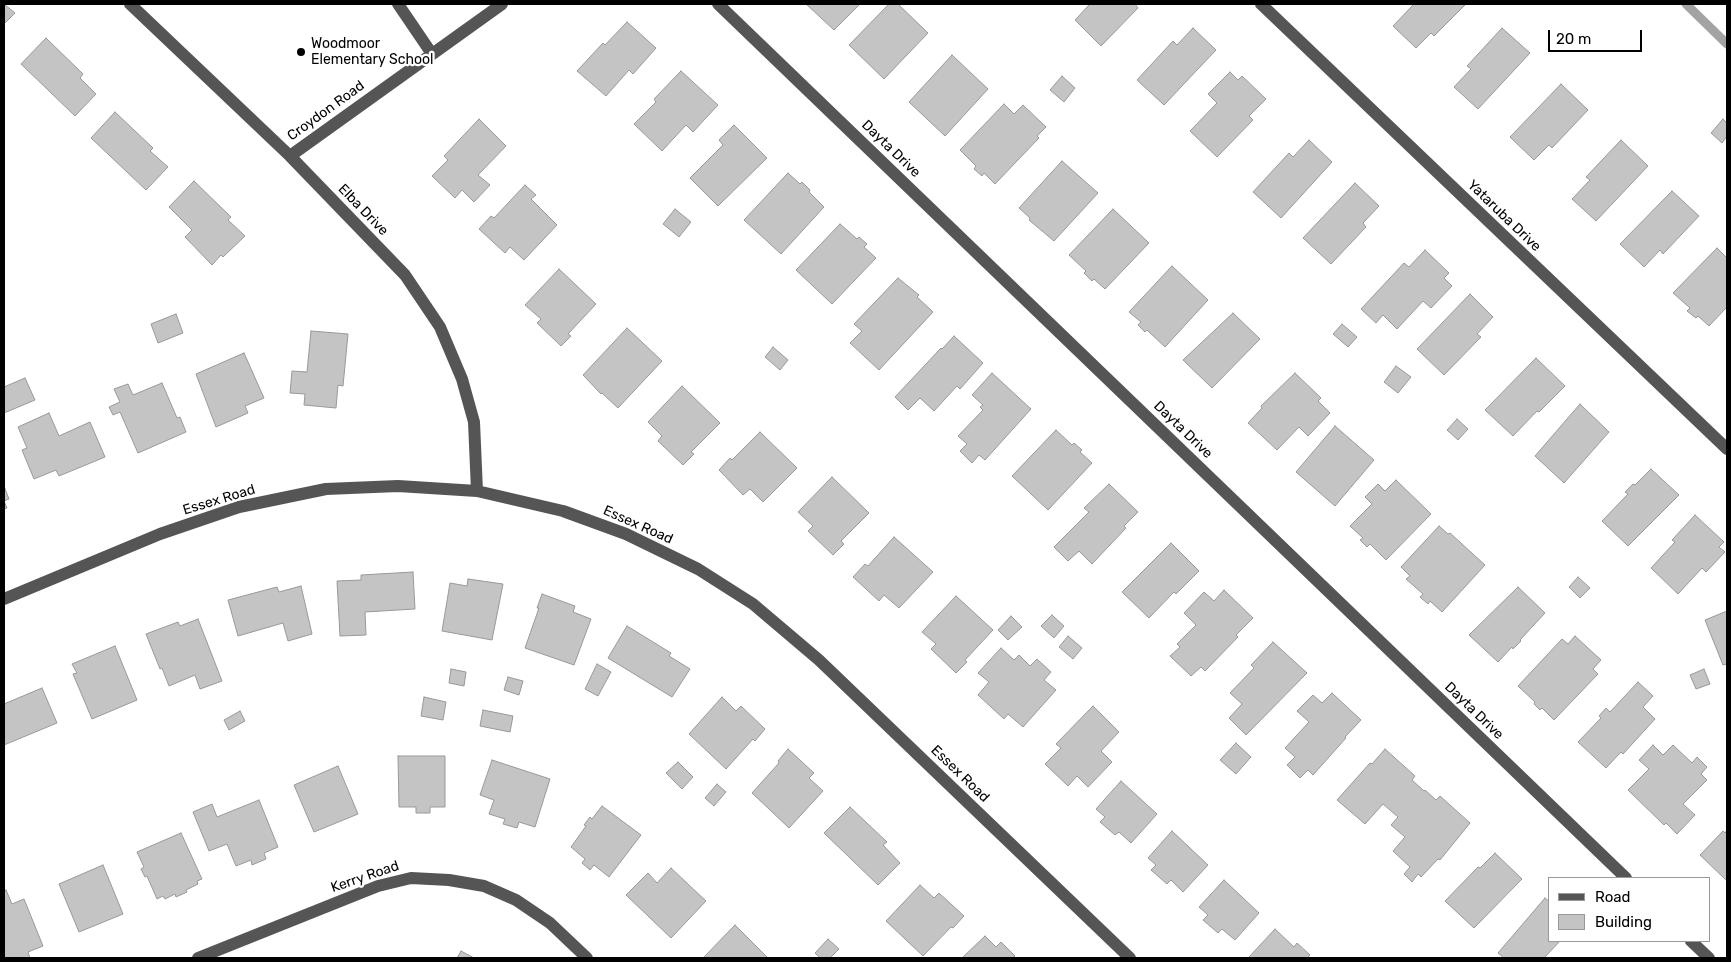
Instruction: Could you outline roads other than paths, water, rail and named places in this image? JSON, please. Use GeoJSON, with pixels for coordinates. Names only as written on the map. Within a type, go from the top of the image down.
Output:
{"type":"FeatureCollection","features":[{"type":"Feature","properties":{"kind":"street","name":"Elba Drive"},"geometry":{"type":"LineString","coordinates":[[130,4],[290,156],[405,275],[440,327],[462,378],[474,422],[477,491]]}},
{"type":"Feature","properties":{"kind":"street"},"geometry":{"type":"LineString","coordinates":[[398,4],[432,54]]}},
{"type":"Feature","properties":{"kind":"street","name":"Croydon Road"},"geometry":{"type":"LineString","coordinates":[[290,156],[502,4]]}},
{"type":"Feature","properties":{"kind":"street","name":"Dayta Drive"},"geometry":{"type":"LineString","coordinates":[[718,4],[1625,877]]}},
{"type":"Feature","properties":{"kind":"street","name":"Yataruba Drive"},"geometry":{"type":"LineString","coordinates":[[1261,4],[1727,450]]}},
{"type":"Feature","properties":{"kind":"street","name":"Essex Road"},"geometry":{"type":"LineString","coordinates":[[4,599],[160,534],[239,507],[326,489],[398,486],[477,491],[563,511],[626,534],[698,569],[753,604],[818,660],[1130,958]]}},
{"type":"Feature","properties":{"kind":"street","name":"Kerry Road"},"geometry":{"type":"LineString","coordinates":[[198,958],[378,886],[411,878],[449,880],[484,886],[516,900],[550,923],[587,958]]}},
{"type":"Feature","properties":{"kind":"street"},"geometry":{"type":"LineString","coordinates":[[1692,942],[1709,958]]}},
{"type":"Feature","properties":{"kind":"waterway"},"geometry":{"type":"LineString","coordinates":[[1686,4],[1727,44]]}},
{"type":"Feature","properties":{"kind":"place","name":"Woodmoor Elementary School"},"geometry":{"type":"Point","coordinates":[301,52]}}]}
